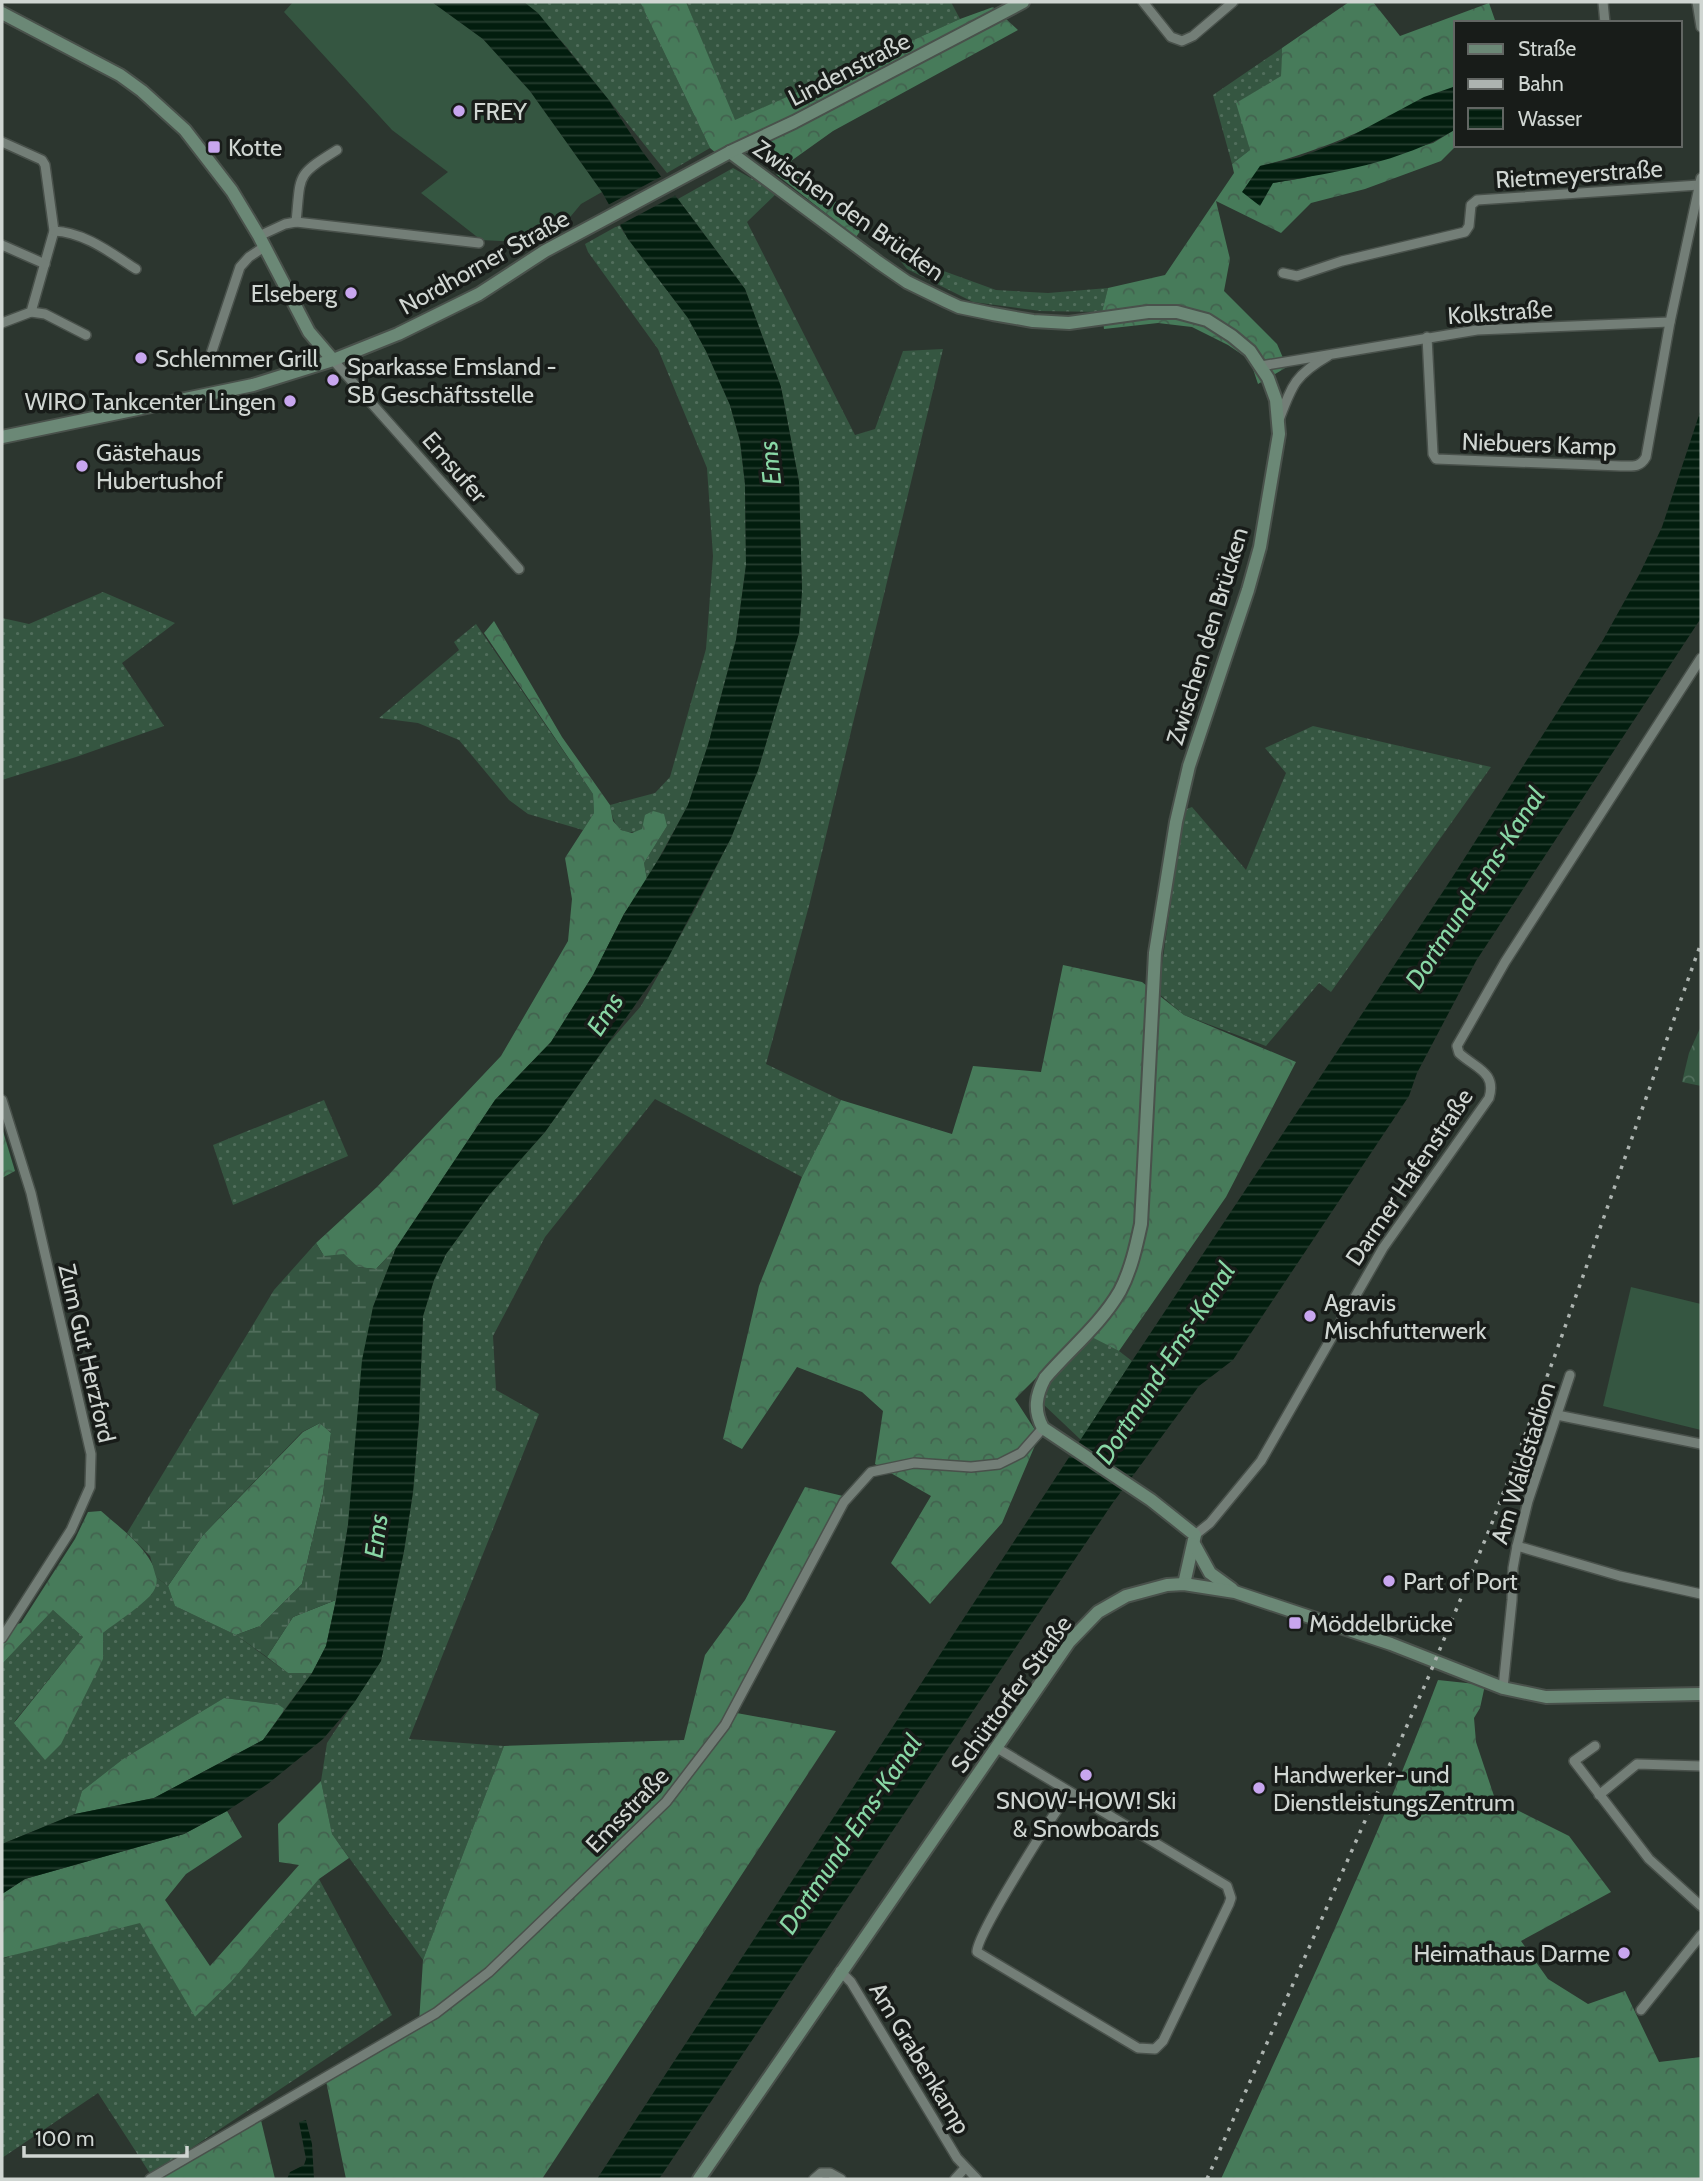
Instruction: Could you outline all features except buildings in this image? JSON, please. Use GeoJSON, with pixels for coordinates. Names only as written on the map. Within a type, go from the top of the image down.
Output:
{"type":"FeatureCollection","features":[{"type":"Feature","properties":{"kind":"street","name":"Lindenstraße"},"geometry":{"type":"LineString","coordinates":[[693,172],[1023,2]]}},
{"type":"Feature","properties":{"kind":"street"},"geometry":{"type":"LineString","coordinates":[[1143,2],[1171,37],[1182,41],[1193,36],[1233,2]]}},
{"type":"Feature","properties":{"kind":"street"},"geometry":{"type":"LineString","coordinates":[[1603,2],[1605,21]]}},
{"type":"Feature","properties":{"kind":"street"},"geometry":{"type":"LineString","coordinates":[[1697,2],[1701,27]]}},
{"type":"Feature","properties":{"kind":"street"},"geometry":{"type":"LineString","coordinates":[[2,13],[111,69],[158,105],[205,153],[230,187],[262,242],[309,332],[333,360]]}},
{"type":"Feature","properties":{"kind":"street"},"geometry":{"type":"LineString","coordinates":[[2,142],[42,160],[45,165],[54,231],[31,312]]}},
{"type":"Feature","properties":{"kind":"street"},"geometry":{"type":"LineString","coordinates":[[296,222],[301,179],[306,170],[337,150]]}},
{"type":"Feature","properties":{"kind":"street","name":"Zwischen den Brücken"},"geometry":{"type":"LineString","coordinates":[[730,152],[897,275],[930,295],[959,307],[1033,321],[1069,323],[1148,312],[1177,312],[1208,320],[1250,351],[1268,378],[1276,400],[1279,434],[1260,547],[1189,766],[1176,822],[1156,953],[1141,1224],[1136,1251],[1123,1283],[1107,1310],[1045,1378],[1038,1390],[1037,1412],[1043,1428]]}},
{"type":"Feature","properties":{"kind":"street","name":"Nordhorner Straße"},"geometry":{"type":"LineString","coordinates":[[2,437],[253,385],[333,360],[398,334],[479,294],[545,251],[693,172]]}},
{"type":"Feature","properties":{"kind":"street"},"geometry":{"type":"LineString","coordinates":[[1670,322],[1700,182]]}},
{"type":"Feature","properties":{"kind":"street","name":"Rietmeyerstraße"},"geometry":{"type":"LineString","coordinates":[[1283,273],[1297,276],[1342,261],[1465,232],[1469,226],[1471,205],[1477,201],[1700,182]]}},
{"type":"Feature","properties":{"kind":"street"},"geometry":{"type":"LineString","coordinates":[[210,357],[240,267],[262,242],[285,224],[296,222],[479,243]]}},
{"type":"Feature","properties":{"kind":"street"},"geometry":{"type":"LineString","coordinates":[[54,231],[65,231],[95,243],[136,268]]}},
{"type":"Feature","properties":{"kind":"street"},"geometry":{"type":"LineString","coordinates":[[2,245],[45,264]]}},
{"type":"Feature","properties":{"kind":"street"},"geometry":{"type":"LineString","coordinates":[[2,323],[31,312],[45,314],[86,335]]}},
{"type":"Feature","properties":{"kind":"street","name":"Kolkstraße"},"geometry":{"type":"LineString","coordinates":[[1261,366],[1477,330],[1670,322]]}},
{"type":"Feature","properties":{"kind":"street","name":"Niebuers Kamp"},"geometry":{"type":"LineString","coordinates":[[1427,337],[1431,427],[1433,454],[1436,459],[1637,466],[1643,463],[1646,457],[1670,322]]}},
{"type":"Feature","properties":{"kind":"street","name":"Kolkstraße"},"geometry":{"type":"LineString","coordinates":[[1279,422],[1294,383],[1307,369],[1335,352]]}},
{"type":"Feature","properties":{"kind":"street","name":"Emsufer"},"geometry":{"type":"LineString","coordinates":[[333,360],[519,569]]}},
{"type":"Feature","properties":{"kind":"street","name":"Darmer Hafenstraße"},"geometry":{"type":"LineString","coordinates":[[1194,1540],[1261,1461],[1383,1248],[1489,1098],[1492,1087],[1490,1078],[1459,1054],[1457,1046],[1505,962],[1701,658]]}},
{"type":"Feature","properties":{"kind":"street","name":"Zum Gut Herzford"},"geometry":{"type":"LineString","coordinates":[[2,1100],[31,1193],[91,1454],[90,1487],[72,1530],[2,1638]]}},
{"type":"Feature","properties":{"kind":"street","name":"Am Waldstadion"},"geometry":{"type":"LineString","coordinates":[[1503,1688],[1517,1546],[1528,1501],[1570,1375]]}},
{"type":"Feature","properties":{"kind":"street"},"geometry":{"type":"LineString","coordinates":[[1558,1415],[1701,1444]]}},
{"type":"Feature","properties":{"kind":"street"},"geometry":{"type":"LineString","coordinates":[[1043,1428],[1151,1500],[1194,1540],[1210,1573],[1235,1592]]}},
{"type":"Feature","properties":{"kind":"street","name":"Emsstraße"},"geometry":{"type":"LineString","coordinates":[[150,2179],[436,2013],[489,1972],[666,1802],[725,1725],[844,1502],[871,1472],[915,1463],[971,1467],[999,1464],[1021,1453],[1043,1428]]}},
{"type":"Feature","properties":{"kind":"street"},"geometry":{"type":"LineString","coordinates":[[1184,1584],[1194,1540]]}},
{"type":"Feature","properties":{"kind":"street"},"geometry":{"type":"LineString","coordinates":[[1517,1546],[1620,1576],[1701,1594]]}},
{"type":"Feature","properties":{"kind":"street","name":"Schüttorfer Straße"},"geometry":{"type":"LineString","coordinates":[[699,2179],[1069,1642],[1098,1612],[1126,1597],[1146,1590],[1184,1584],[1235,1592],[1391,1644],[1503,1688],[1546,1697],[1701,1693]]}},
{"type":"Feature","properties":{"kind":"street"},"geometry":{"type":"LineString","coordinates":[[1595,1746],[1574,1761],[1649,1859],[1701,1906]]}},
{"type":"Feature","properties":{"kind":"street"},"geometry":{"type":"LineString","coordinates":[[997,1748],[1227,1886],[1229,1904],[1163,2041],[1155,2049],[1138,2048],[977,1952],[977,1944],[995,1912],[1069,1793]]}},
{"type":"Feature","properties":{"kind":"street"},"geometry":{"type":"LineString","coordinates":[[1599,1795],[1637,1764],[1701,1766]]}},
{"type":"Feature","properties":{"kind":"street"},"geometry":{"type":"LineString","coordinates":[[1641,2010],[1701,1936]]}},
{"type":"Feature","properties":{"kind":"street","name":"Am Grabenkamp"},"geometry":{"type":"LineString","coordinates":[[840,1971],[851,1982],[965,2168],[977,2179]]}},
{"type":"Feature","properties":{"kind":"street","name":"Am Grabenkamp"},"geometry":{"type":"LineString","coordinates":[[955,2179],[965,2168]]}},
{"type":"Feature","properties":{"kind":"street"},"geometry":{"type":"LineString","coordinates":[[814,2179],[821,2173],[830,2173],[841,2179]]}},
{"type":"Feature","properties":{"kind":"green space","name":"FREY"},"geometry":{"type":"Polygon","coordinates":[[[293,2],[432,2],[483,39],[530,91],[602,192],[581,204],[566,222],[530,241],[481,240],[421,193],[448,172],[392,130],[284,12],[293,2]]]}},
{"type":"Feature","properties":{"kind":"green space"},"geometry":{"type":"Polygon","coordinates":[[[524,2],[640,2],[710,148],[667,173],[565,45],[524,2]]]}},
{"type":"Feature","properties":{"kind":"green space"},"geometry":{"type":"Polygon","coordinates":[[[640,2],[686,2],[735,120],[960,19],[993,7],[1018,30],[833,131],[791,161],[863,227],[856,237],[777,175],[757,141],[723,159],[710,148],[640,2]]]}},
{"type":"Feature","properties":{"kind":"green space"},"geometry":{"type":"Polygon","coordinates":[[[686,2],[951,2],[960,19],[734,121],[686,2]]]}},
{"type":"Feature","properties":{"kind":"green space"},"geometry":{"type":"Polygon","coordinates":[[[1349,2],[1373,2],[1400,36],[1489,3],[1495,21],[1454,21],[1454,87],[1336,142],[1260,166],[1273,183],[1304,178],[1433,143],[1454,130],[1455,147],[1441,161],[1365,189],[1311,203],[1281,233],[1216,201],[1230,259],[1224,291],[1277,344],[1287,367],[1258,384],[1250,360],[1228,345],[1192,327],[1158,323],[1104,329],[1102,312],[1108,288],[1165,275],[1234,173],[1232,164],[1250,150],[1236,103],[1281,76],[1282,48],[1349,2]]]}},
{"type":"Feature","properties":{"kind":"green space"},"geometry":{"type":"Polygon","coordinates":[[[1282,48],[1281,76],[1237,103],[1250,150],[1232,164],[1213,95],[1282,48]]]}},
{"type":"Feature","properties":{"kind":"green space"},"geometry":{"type":"Polygon","coordinates":[[[733,168],[777,193],[747,222],[855,435],[875,429],[903,351],[943,349],[810,902],[766,1064],[841,1100],[802,1177],[655,1099],[545,1237],[493,1336],[496,1390],[539,1414],[409,1739],[504,1746],[423,1960],[332,1834],[321,1781],[327,1743],[381,1661],[404,1551],[413,1492],[423,1316],[434,1280],[446,1254],[490,1194],[545,1132],[607,1045],[641,1006],[694,911],[731,838],[758,770],[799,633],[802,590],[799,482],[781,387],[745,289],[678,199],[733,168]]]}},
{"type":"Feature","properties":{"kind":"green space"},"geometry":{"type":"Polygon","coordinates":[[[619,225],[688,318],[706,351],[730,405],[740,441],[745,484],[746,565],[736,640],[708,745],[688,805],[647,880],[644,863],[667,826],[637,832],[622,830],[613,818],[610,805],[655,793],[670,777],[706,649],[713,556],[707,468],[658,349],[588,252],[585,244],[619,225]]]}},
{"type":"Feature","properties":{"kind":"green space"},"geometry":{"type":"Polygon","coordinates":[[[894,253],[996,290],[1048,293],[1108,288],[1102,312],[1040,311],[973,302],[907,269],[894,253]]]}},
{"type":"Feature","properties":{"kind":"green space"},"geometry":{"type":"Polygon","coordinates":[[[103,592],[175,623],[122,663],[164,726],[2,780],[2,618],[29,624],[103,592]]]}},
{"type":"Feature","properties":{"kind":"green space"},"geometry":{"type":"Polygon","coordinates":[[[494,621],[562,737],[610,805],[613,821],[621,830],[632,833],[642,829],[645,815],[653,811],[664,814],[667,826],[644,863],[647,880],[624,914],[593,975],[551,1042],[495,1100],[396,1248],[376,1269],[358,1267],[324,1256],[316,1243],[377,1187],[501,1056],[568,941],[572,899],[565,858],[594,813],[593,794],[484,633],[494,621]]]}},
{"type":"Feature","properties":{"kind":"green space"},"geometry":{"type":"Polygon","coordinates":[[[476,624],[593,794],[594,813],[583,830],[528,814],[509,800],[459,740],[418,723],[379,718],[459,650],[454,642],[476,624]]]}},
{"type":"Feature","properties":{"kind":"green space"},"geometry":{"type":"Polygon","coordinates":[[[1313,726],[1491,767],[1331,992],[1319,983],[1266,1046],[1184,1015],[1158,993],[1184,810],[1192,807],[1246,870],[1286,773],[1265,748],[1313,726]]]}},
{"type":"Feature","properties":{"kind":"green space"},"geometry":{"type":"Polygon","coordinates":[[[1063,965],[1142,982],[1184,1015],[1296,1062],[1226,1197],[1119,1351],[1082,1332],[1015,1399],[1039,1436],[1002,1523],[930,1604],[891,1563],[931,1496],[875,1464],[883,1411],[862,1392],[797,1367],[742,1449],[723,1439],[759,1286],[802,1177],[841,1100],[952,1134],[973,1066],[1041,1072],[1063,965]]]}},
{"type":"Feature","properties":{"kind":"green space"},"geometry":{"type":"Polygon","coordinates":[[[1701,1026],[1701,1086],[1682,1082],[1689,1053],[1701,1026]]]}},
{"type":"Feature","properties":{"kind":"green space"},"geometry":{"type":"Polygon","coordinates":[[[324,1100],[348,1156],[233,1205],[213,1145],[324,1100]]]}},
{"type":"Feature","properties":{"kind":"green space"},"geometry":{"type":"Polygon","coordinates":[[[2,1128],[15,1171],[2,1178],[2,1128]]]}},
{"type":"Feature","properties":{"kind":"green space"},"geometry":{"type":"Polygon","coordinates":[[[316,1243],[324,1256],[344,1254],[358,1267],[376,1269],[396,1248],[373,1307],[348,1525],[336,1600],[293,1617],[267,1657],[236,1635],[260,1626],[302,1584],[323,1494],[331,1433],[320,1423],[302,1432],[203,1535],[168,1586],[156,1577],[150,1556],[127,1533],[274,1290],[316,1243]]]}},
{"type":"Feature","properties":{"kind":"green space"},"geometry":{"type":"Polygon","coordinates":[[[1631,1287],[1701,1304],[1701,1430],[1603,1406],[1631,1287]]]}},
{"type":"Feature","properties":{"kind":"green space"},"geometry":{"type":"Polygon","coordinates":[[[1082,1331],[1132,1361],[1081,1440],[1043,1404],[1050,1383],[1082,1331]]]}},
{"type":"Feature","properties":{"kind":"green space"},"geometry":{"type":"Polygon","coordinates":[[[320,1423],[331,1433],[323,1494],[302,1584],[260,1626],[236,1635],[175,1606],[168,1586],[203,1535],[303,1432],[320,1423]]]}},
{"type":"Feature","properties":{"kind":"green space"},"geometry":{"type":"Polygon","coordinates":[[[805,1487],[843,1496],[731,1712],[836,1731],[542,2179],[346,2179],[326,2081],[419,2023],[423,1960],[504,1746],[684,1740],[705,1655],[745,1600],[805,1487]]]}},
{"type":"Feature","properties":{"kind":"green space"},"geometry":{"type":"Polygon","coordinates":[[[101,1511],[142,1549],[151,1561],[156,1573],[156,1585],[145,1601],[103,1633],[103,1659],[61,1744],[45,1760],[14,1723],[83,1637],[53,1610],[2,1664],[2,1628],[21,1623],[75,1539],[88,1512],[101,1511]]]}},
{"type":"Feature","properties":{"kind":"green space"},"geometry":{"type":"Polygon","coordinates":[[[156,1577],[168,1586],[175,1606],[236,1635],[288,1673],[312,1673],[285,1709],[279,1705],[224,1698],[123,1759],[82,1791],[75,1814],[2,1844],[2,1664],[53,1610],[83,1637],[14,1722],[103,1659],[103,1633],[152,1594],[156,1577]]]}},
{"type":"Feature","properties":{"kind":"green space"},"geometry":{"type":"Polygon","coordinates":[[[336,1600],[326,1646],[312,1673],[288,1673],[267,1657],[293,1617],[336,1600]]]}},
{"type":"Feature","properties":{"kind":"green space"},"geometry":{"type":"Polygon","coordinates":[[[1438,1680],[1485,1685],[1480,1708],[1474,1718],[1476,1742],[1495,1799],[1569,1836],[1611,1892],[1521,1941],[1548,1979],[1588,2004],[1625,1991],[1659,2062],[1701,2057],[1701,2179],[1221,2179],[1361,1869],[1438,1680]]]}},
{"type":"Feature","properties":{"kind":"green space"},"geometry":{"type":"Polygon","coordinates":[[[224,1698],[279,1705],[285,1709],[263,1740],[154,1798],[75,1814],[82,1791],[123,1759],[224,1698]]]}},
{"type":"Feature","properties":{"kind":"green space"},"geometry":{"type":"Polygon","coordinates":[[[321,1781],[332,1834],[349,1858],[319,1879],[231,1982],[195,2017],[140,1923],[2,1958],[2,1894],[25,1879],[184,1834],[227,1811],[242,1837],[186,1874],[165,1900],[210,1966],[299,1865],[279,1862],[278,1824],[321,1781]]]}},
{"type":"Feature","properties":{"kind":"green space"},"geometry":{"type":"Polygon","coordinates":[[[319,1879],[392,2015],[151,2175],[98,2093],[2,2158],[2,1959],[135,1913],[195,2017],[231,1982],[319,1879]]]}},
{"type":"Feature","properties":{"kind":"green space"},"geometry":{"type":"Polygon","coordinates":[[[260,2116],[275,2179],[157,2179],[260,2116]]]}},
{"type":"Feature","properties":{"kind":"water","name":"Ems"},"geometry":{"type":"Polygon","coordinates":[[[432,2],[524,2],[538,13],[608,99],[642,151],[745,289],[781,387],[799,482],[802,590],[799,633],[758,770],[731,838],[667,960],[545,1132],[490,1194],[446,1254],[434,1280],[423,1316],[413,1492],[404,1551],[381,1661],[354,1703],[323,1739],[269,1783],[227,1811],[184,1834],[25,1879],[2,1894],[2,1844],[75,1814],[154,1798],[263,1740],[312,1673],[326,1646],[348,1525],[362,1360],[373,1307],[396,1248],[495,1100],[551,1042],[593,975],[624,914],[663,852],[688,805],[708,745],[736,640],[746,565],[745,484],[740,441],[730,405],[706,351],[688,318],[628,239],[602,192],[530,91],[483,39],[432,2]]]}},
{"type":"Feature","properties":{"kind":"water"},"geometry":{"type":"Polygon","coordinates":[[[1454,87],[1454,130],[1413,150],[1368,165],[1273,183],[1260,206],[1242,192],[1260,166],[1300,157],[1342,141],[1424,97],[1454,87]]]}},
{"type":"Feature","properties":{"kind":"water","name":"Dortmund-Ems-Kanal"},"geometry":{"type":"Polygon","coordinates":[[[1701,409],[1701,618],[1476,961],[1417,1073],[1409,1096],[1233,1360],[1199,1386],[1112,1504],[659,2179],[597,2179],[1132,1361],[1450,881],[1603,640],[1662,527],[1701,409]]]}},
{"type":"Feature","properties":{"kind":"water"},"geometry":{"type":"Polygon","coordinates":[[[306,2120],[312,2144],[314,2179],[287,2179],[290,2172],[304,2165],[306,2159],[299,2122],[306,2120]]]}},
{"type":"Feature","properties":{"kind":"pier"},"geometry":{"type":"Polygon","coordinates":[[[664,175],[678,194],[616,227],[606,206],[664,175]]]}},
{"type":"Feature","properties":{"kind":"railway"},"geometry":{"type":"LineString","coordinates":[[1207,2179],[1428,1678],[1492,1523],[1554,1358],[1701,943]]}},
{"type":"Feature","properties":{"kind":"place","name":"FREY"},"geometry":{"type":"Point","coordinates":[459,111]}},
{"type":"Feature","properties":{"kind":"place","name":"Kotte"},"geometry":{"type":"Point","coordinates":[214,147]}},
{"type":"Feature","properties":{"kind":"place","name":"Elseberg"},"geometry":{"type":"Point","coordinates":[351,293]}},
{"type":"Feature","properties":{"kind":"place","name":"Schlemmer Grill"},"geometry":{"type":"Point","coordinates":[141,358]}},
{"type":"Feature","properties":{"kind":"place","name":"Sparkasse Emsland - SB Geschäftsstelle"},"geometry":{"type":"Point","coordinates":[333,380]}},
{"type":"Feature","properties":{"kind":"place","name":"WIRO Tankcenter Lingen"},"geometry":{"type":"Point","coordinates":[290,401]}},
{"type":"Feature","properties":{"kind":"place","name":"Gästehaus Hubertushof"},"geometry":{"type":"Point","coordinates":[82,466]}},
{"type":"Feature","properties":{"kind":"place","name":"Agravis Mischfutterwerk"},"geometry":{"type":"Point","coordinates":[1310,1316]}},
{"type":"Feature","properties":{"kind":"place","name":"Part of Port"},"geometry":{"type":"Point","coordinates":[1389,1581]}},
{"type":"Feature","properties":{"kind":"place","name":"Möddelbrücke"},"geometry":{"type":"Point","coordinates":[1295,1623]}},
{"type":"Feature","properties":{"kind":"place","name":"SNOW-HOW! Ski & Snowboards"},"geometry":{"type":"Point","coordinates":[1086,1775]}},
{"type":"Feature","properties":{"kind":"place","name":"Handwerker- und DienstleistungsZentrum"},"geometry":{"type":"Point","coordinates":[1259,1788]}},
{"type":"Feature","properties":{"kind":"place","name":"Heimathaus Darme"},"geometry":{"type":"Point","coordinates":[1624,1953]}}]}
